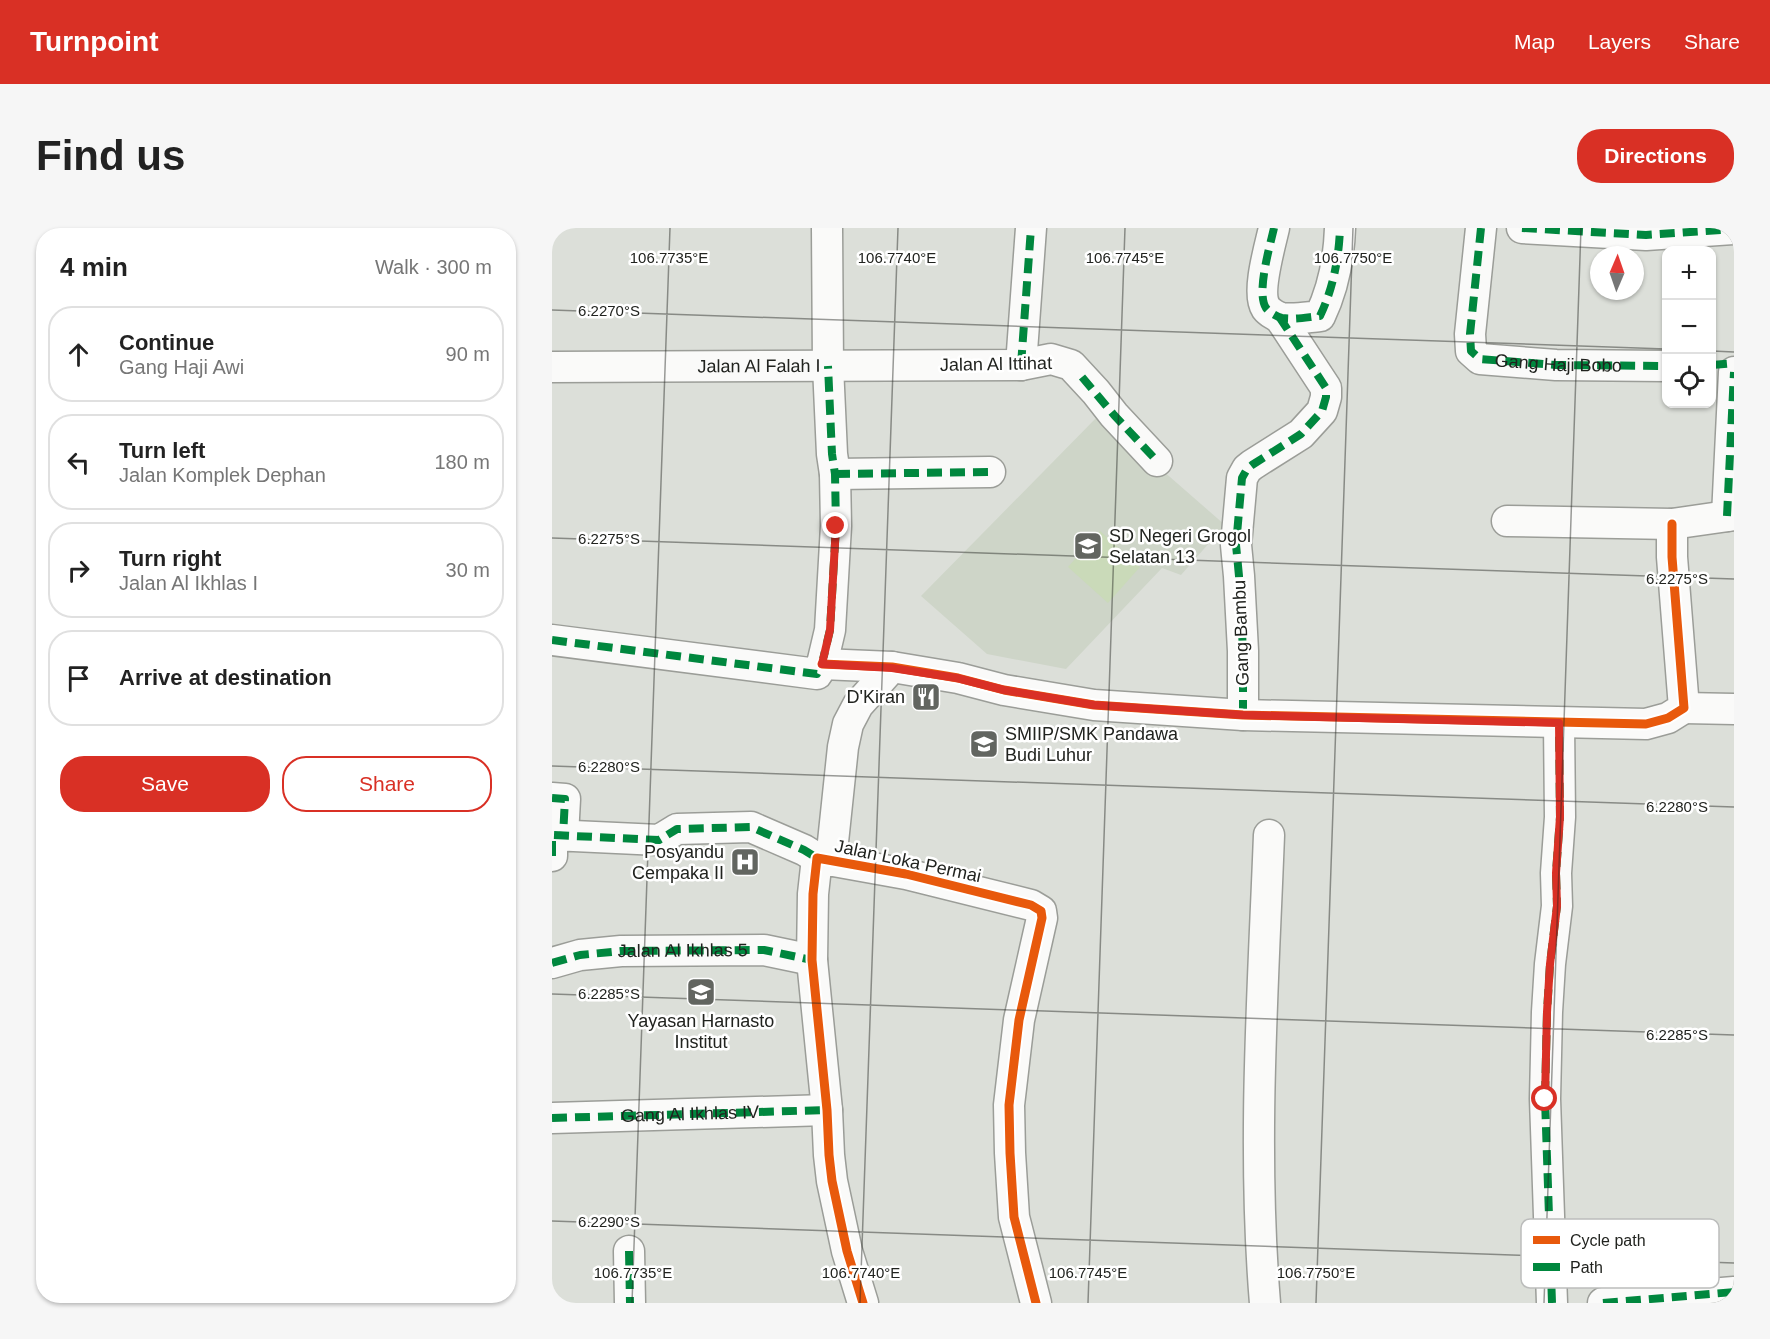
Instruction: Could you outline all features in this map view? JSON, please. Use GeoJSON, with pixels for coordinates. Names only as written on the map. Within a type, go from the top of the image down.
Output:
{"type":"FeatureCollection","features":[{"type":"Feature","properties":{"kind":"street","name":"Jalan Al Falah I"},"geometry":{"type":"LineString","coordinates":[[552,367],[828,366],[828,228]]}},
{"type":"Feature","properties":{"kind":"street"},"geometry":{"type":"LineString","coordinates":[[1021,365],[1031,228]]}},
{"type":"Feature","properties":{"kind":"street","name":"Gang Bambu"},"geometry":{"type":"LineString","coordinates":[[1243,715],[1243,651],[1236,545],[1242,478],[1246,469],[1301,434],[1322,411],[1326,397],[1326,388],[1280,318],[1267,309],[1263,301],[1262,288],[1274,228]]}},
{"type":"Feature","properties":{"kind":"street"},"geometry":{"type":"LineString","coordinates":[[1280,318],[1320,316],[1329,298],[1340,228]]}},
{"type":"Feature","properties":{"kind":"street","name":"Gang Haji Bobo"},"geometry":{"type":"LineString","coordinates":[[1481,228],[1470,334],[1471,351],[1480,359],[1556,365],[1662,366]]}},
{"type":"Feature","properties":{"kind":"street"},"geometry":{"type":"LineString","coordinates":[[1522,228],[1646,235],[1734,229]]}},
{"type":"Feature","properties":{"kind":"street","name":"Jalan Al Ittihat"},"geometry":{"type":"LineString","coordinates":[[828,366],[1021,365],[1051,359],[1071,365],[1113,415],[1158,461]]}},
{"type":"Feature","properties":{"kind":"street"},"geometry":{"type":"LineString","coordinates":[[1716,365],[1734,363]]}},
{"type":"Feature","properties":{"kind":"street"},"geometry":{"type":"LineString","coordinates":[[828,366],[836,526],[830,630],[837,665]]}},
{"type":"Feature","properties":{"kind":"street"},"geometry":{"type":"LineString","coordinates":[[1507,521],[1672,524],[1731,516],[1734,372]]}},
{"type":"Feature","properties":{"kind":"street"},"geometry":{"type":"LineString","coordinates":[[835,474],[990,472]]}},
{"type":"Feature","properties":{"kind":"street"},"geometry":{"type":"LineString","coordinates":[[1672,524],[1672,557],[1684,708]]}},
{"type":"Feature","properties":{"kind":"street"},"geometry":{"type":"LineString","coordinates":[[552,640],[809,675],[837,665],[892,668],[957,678],[1004,690],[1094,705],[1243,715],[1646,724],[1668,718],[1684,708],[1734,709]]}},
{"type":"Feature","properties":{"kind":"street"},"geometry":{"type":"LineString","coordinates":[[552,798],[565,799],[557,846],[659,840],[677,829],[751,827],[817,857],[848,724],[858,705],[892,668]]}},
{"type":"Feature","properties":{"kind":"street"},"geometry":{"type":"LineString","coordinates":[[1549,1219],[1545,1099],[1548,988],[1557,906],[1556,873],[1560,817],[1559,723]]}},
{"type":"Feature","properties":{"kind":"street"},"geometry":{"type":"LineString","coordinates":[[1265,1303],[1261,1256],[1259,1067],[1269,835]]}},
{"type":"Feature","properties":{"kind":"street","name":"Jalan Loka Permai"},"geometry":{"type":"LineString","coordinates":[[863,1303],[847,1251],[832,1181],[812,960],[813,894],[817,857],[906,874],[1031,905],[1041,911],[1042,918],[1019,1020],[1009,1105],[1014,1217],[1036,1303]]}},
{"type":"Feature","properties":{"kind":"street","name":"Jalan Al Ikhlas 5"},"geometry":{"type":"LineString","coordinates":[[552,963],[580,956],[621,951],[764,950],[812,960]]}},
{"type":"Feature","properties":{"kind":"street","name":"Gang Al Ikhlas IV"},"geometry":{"type":"LineString","coordinates":[[552,1118],[827,1110]]}},
{"type":"Feature","properties":{"kind":"street"},"geometry":{"type":"LineString","coordinates":[[629,1251],[630,1303]]}},
{"type":"Feature","properties":{"kind":"street"},"geometry":{"type":"LineString","coordinates":[[1551,1288],[1552,1303]]}},
{"type":"Feature","properties":{"kind":"street"},"geometry":{"type":"LineString","coordinates":[[1603,1303],[1734,1292]]}},
{"type":"Feature","properties":{"kind":"shaded area","name":"SD Negeri Grogol Selatan 13"},"geometry":{"type":"Polygon","coordinates":[[[1099,415],[1225,525],[1181,575],[1162,568],[1066,669],[987,654],[921,596],[1099,415]]]}},
{"type":"Feature","properties":{"kind":"green space"},"geometry":{"type":"Polygon","coordinates":[[[1100,531],[1140,567],[1108,603],[1068,567],[1100,531]]]}},
{"type":"Feature","properties":{"kind":"marked path"},"geometry":{"type":"LineString","coordinates":[[1021,365],[1031,228]]}},
{"type":"Feature","properties":{"kind":"marked path"},"geometry":{"type":"LineString","coordinates":[[1274,228],[1263,281],[1263,301],[1266,308],[1273,314],[1291,319],[1320,316],[1334,273],[1340,228]]}},
{"type":"Feature","properties":{"kind":"marked path"},"geometry":{"type":"LineString","coordinates":[[1481,228],[1470,334],[1471,351],[1480,359],[1556,365],[1662,366]]}},
{"type":"Feature","properties":{"kind":"marked path"},"geometry":{"type":"LineString","coordinates":[[1522,228],[1646,235],[1734,229]]}},
{"type":"Feature","properties":{"kind":"marked path"},"geometry":{"type":"LineString","coordinates":[[1243,715],[1243,651],[1236,545],[1242,478],[1252,465],[1301,434],[1322,411],[1326,397],[1326,388],[1280,318]]}},
{"type":"Feature","properties":{"kind":"marked path"},"geometry":{"type":"LineString","coordinates":[[1716,365],[1734,363]]}},
{"type":"Feature","properties":{"kind":"marked path"},"geometry":{"type":"LineString","coordinates":[[552,640],[817,674],[822,664],[830,630],[836,526],[828,366]]}},
{"type":"Feature","properties":{"kind":"marked path"},"geometry":{"type":"LineString","coordinates":[[1727,516],[1734,372]]}},
{"type":"Feature","properties":{"kind":"marked path"},"geometry":{"type":"LineString","coordinates":[[1082,377],[1157,461]]}},
{"type":"Feature","properties":{"kind":"marked path"},"geometry":{"type":"LineString","coordinates":[[835,474],[990,472]]}},
{"type":"Feature","properties":{"kind":"marked path"},"geometry":{"type":"LineString","coordinates":[[1549,1219],[1545,1099],[1547,1012],[1557,906],[1556,873],[1560,817],[1559,723]]}},
{"type":"Feature","properties":{"kind":"marked path"},"geometry":{"type":"LineString","coordinates":[[552,798],[565,799],[563,836]]}},
{"type":"Feature","properties":{"kind":"marked path"},"geometry":{"type":"LineString","coordinates":[[552,856],[552,835],[659,840],[677,829],[751,827],[817,858]]}},
{"type":"Feature","properties":{"kind":"marked path"},"geometry":{"type":"LineString","coordinates":[[552,963],[580,955],[621,951],[764,950],[812,960]]}},
{"type":"Feature","properties":{"kind":"marked path"},"geometry":{"type":"LineString","coordinates":[[552,1118],[827,1110]]}},
{"type":"Feature","properties":{"kind":"marked path"},"geometry":{"type":"LineString","coordinates":[[629,1251],[630,1303]]}},
{"type":"Feature","properties":{"kind":"marked path"},"geometry":{"type":"LineString","coordinates":[[1551,1288],[1552,1303]]}},
{"type":"Feature","properties":{"kind":"marked path"},"geometry":{"type":"LineString","coordinates":[[1603,1303],[1734,1292]]}},
{"type":"Feature","properties":{"kind":"cycle path"},"geometry":{"type":"LineString","coordinates":[[822,664],[892,667],[958,678],[1004,690],[1094,705],[1243,715],[1646,724],[1668,718],[1684,708],[1672,557],[1672,524]]}},
{"type":"Feature","properties":{"kind":"cycle path"},"geometry":{"type":"LineString","coordinates":[[863,1303],[847,1251],[832,1181],[829,1155],[827,1110],[812,960],[813,894],[817,858],[906,874],[1031,905],[1041,911],[1042,918],[1019,1020],[1009,1105],[1014,1217],[1036,1303]]}},
{"type":"Feature","properties":{"kind":"place","name":"SD Negeri Grogol Selatan 13"},"geometry":{"type":"Point","coordinates":[1088,546]}},
{"type":"Feature","properties":{"kind":"place","name":"D'Kiran"},"geometry":{"type":"Point","coordinates":[926,697]}},
{"type":"Feature","properties":{"kind":"place","name":"SMIIP/SMK Pandawa Budi Luhur"},"geometry":{"type":"Point","coordinates":[984,744]}},
{"type":"Feature","properties":{"kind":"place","name":"Posyandu Cempaka II"},"geometry":{"type":"Point","coordinates":[745,862]}},
{"type":"Feature","properties":{"kind":"place","name":"Yayasan Harnasto Institut"},"geometry":{"type":"Point","coordinates":[701,992]}},
{"type":"Feature","properties":{"kind":"route"},"geometry":{"type":"LineString","coordinates":[[836,526],[830,630],[822,664],[892,668],[957,678],[1004,690],[1094,705],[1243,715],[1559,723],[1560,817],[1556,873],[1557,906],[1547,1012],[1545,1099]]}}]}
